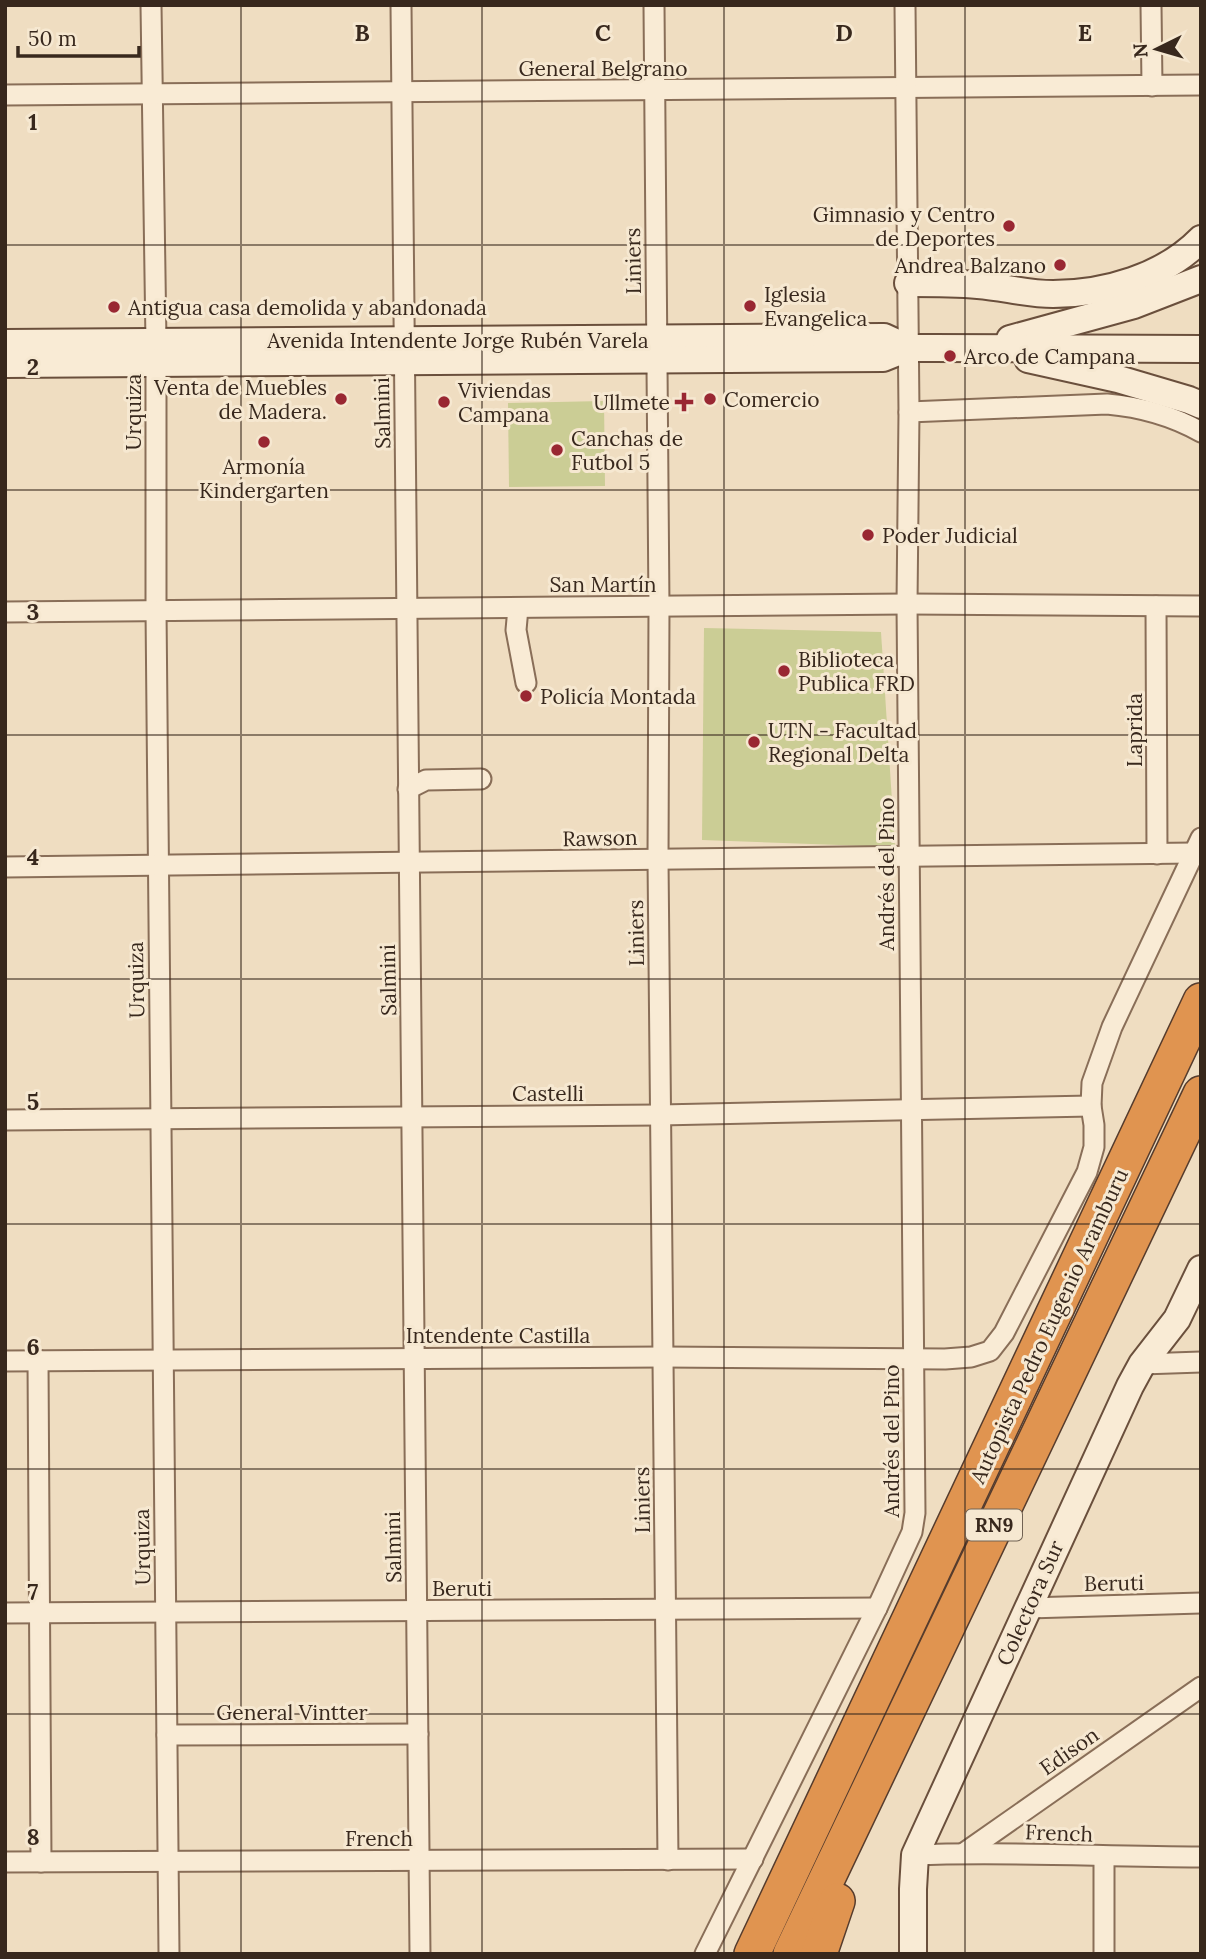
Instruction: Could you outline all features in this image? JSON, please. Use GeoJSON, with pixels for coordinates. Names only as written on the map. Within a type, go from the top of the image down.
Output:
{"type":"FeatureCollection","features":[{"type":"Feature","properties":{"kind":"highway"},"geometry":{"type":"LineString","coordinates":[[1182,1043],[1201,983]]}},
{"type":"Feature","properties":{"kind":"highway","name":"Autopista Pedro Eugenio Aramburu"},"geometry":{"type":"LineString","coordinates":[[752,1954],[1201,1001]]}},
{"type":"Feature","properties":{"kind":"highway","name":"Autopista Pedro Eugenio Aramburu"},"geometry":{"type":"LineString","coordinates":[[791,1954],[1201,1094]]}},
{"type":"Feature","properties":{"kind":"highway"},"geometry":{"type":"LineString","coordinates":[[819,1954],[851,1861],[918,1686]]}},
{"type":"Feature","properties":{"kind":"main road"},"geometry":{"type":"LineString","coordinates":[[908,283],[979,285],[1053,294],[1091,290],[1152,274],[1201,239]]}},
{"type":"Feature","properties":{"kind":"main road"},"geometry":{"type":"LineString","coordinates":[[978,347],[1134,304],[1201,279]]}},
{"type":"Feature","properties":{"kind":"main road","name":"Avenida Intendente Jorge Rubén Varela"},"geometry":{"type":"LineString","coordinates":[[5,343],[156,352],[657,349],[883,358],[908,348],[1201,349]]}},
{"type":"Feature","properties":{"kind":"main road"},"geometry":{"type":"LineString","coordinates":[[978,347],[1118,379],[1201,405]]}},
{"type":"Feature","properties":{"kind":"main road","name":"Avenida Intendente Jorge Rubén Varela"},"geometry":{"type":"LineString","coordinates":[[5,364],[156,352]]}},
{"type":"Feature","properties":{"kind":"main road","name":"Colectora Sur"},"geometry":{"type":"LineString","coordinates":[[913,1954],[912,1889],[915,1855],[1098,1453],[1142,1364],[1177,1319],[1201,1269]]}},
{"type":"Feature","properties":{"kind":"street","name":"Urquiza"},"geometry":{"type":"LineString","coordinates":[[151,5],[169,1954]]}},
{"type":"Feature","properties":{"kind":"street","name":"Salmini"},"geometry":{"type":"LineString","coordinates":[[401,5],[420,1954]]}},
{"type":"Feature","properties":{"kind":"street","name":"Liniers"},"geometry":{"type":"LineString","coordinates":[[654,5],[659,607],[658,860],[668,1860]]}},
{"type":"Feature","properties":{"kind":"street","name":"Andrés del Pino"},"geometry":{"type":"LineString","coordinates":[[705,1954],[877,1608],[912,1532],[915,1513],[906,604],[909,412],[905,5]]}},
{"type":"Feature","properties":{"kind":"street"},"geometry":{"type":"LineString","coordinates":[[1151,5],[1152,86]]}},
{"type":"Feature","properties":{"kind":"street","name":"General Belgrano"},"geometry":{"type":"LineString","coordinates":[[5,95],[1201,85]]}},
{"type":"Feature","properties":{"kind":"street"},"geometry":{"type":"LineString","coordinates":[[909,412],[1107,404],[1161,413],[1201,432]]}},
{"type":"Feature","properties":{"kind":"street","name":"San Martín"},"geometry":{"type":"LineString","coordinates":[[5,612],[906,604],[1201,606]]}},
{"type":"Feature","properties":{"kind":"street","name":"Laprida"},"geometry":{"type":"LineString","coordinates":[[1156,606],[1157,854]]}},
{"type":"Feature","properties":{"kind":"street"},"geometry":{"type":"LineString","coordinates":[[518,608],[516,630],[526,683]]}},
{"type":"Feature","properties":{"kind":"street"},"geometry":{"type":"LineString","coordinates":[[408,789],[426,780],[481,779]]}},
{"type":"Feature","properties":{"kind":"street"},"geometry":{"type":"LineString","coordinates":[[1091,1105],[1092,1083],[1112,1027],[1198,846]]}},
{"type":"Feature","properties":{"kind":"street","name":"Rawson"},"geometry":{"type":"LineString","coordinates":[[5,867],[1157,854],[1198,846]]}},
{"type":"Feature","properties":{"kind":"street","name":"Castelli"},"geometry":{"type":"LineString","coordinates":[[5,1120],[660,1115],[1091,1105]]}},
{"type":"Feature","properties":{"kind":"street","name":"Intendente Castilla"},"geometry":{"type":"LineString","coordinates":[[5,1361],[971,1357],[990,1351],[1004,1333],[1087,1172],[1094,1147],[1091,1105]]}},
{"type":"Feature","properties":{"kind":"street"},"geometry":{"type":"LineString","coordinates":[[38,1360],[41,1862]]}},
{"type":"Feature","properties":{"kind":"street"},"geometry":{"type":"LineString","coordinates":[[1142,1364],[1201,1362]]}},
{"type":"Feature","properties":{"kind":"street","name":"Beruti"},"geometry":{"type":"LineString","coordinates":[[1028,1608],[1201,1603]]}},
{"type":"Feature","properties":{"kind":"street","name":"Beruti"},"geometry":{"type":"LineString","coordinates":[[5,1613],[877,1608]]}},
{"type":"Feature","properties":{"kind":"street","name":"Edison"},"geometry":{"type":"LineString","coordinates":[[964,1853],[1201,1687]]}},
{"type":"Feature","properties":{"kind":"street","name":"General Vintter"},"geometry":{"type":"LineString","coordinates":[[167,1735],[418,1734]]}},
{"type":"Feature","properties":{"kind":"street","name":"French"},"geometry":{"type":"LineString","coordinates":[[915,1855],[964,1853],[1201,1857]]}},
{"type":"Feature","properties":{"kind":"street"},"geometry":{"type":"LineString","coordinates":[[1104,1857],[1104,1954]]}},
{"type":"Feature","properties":{"kind":"street","name":"French"},"geometry":{"type":"LineString","coordinates":[[5,1862],[752,1860]]}},
{"type":"Feature","properties":{"kind":"green space","name":"Canchas de Futbol 5"},"geometry":{"type":"Polygon","coordinates":[[[604,401],[605,486],[509,487],[508,403],[604,401]]]}},
{"type":"Feature","properties":{"kind":"green space","name":"UTN - Facultad Regional Delta"},"geometry":{"type":"Polygon","coordinates":[[[704,628],[881,632],[895,847],[702,840],[704,628]]]}},
{"type":"Feature","properties":{"kind":"place","name":"Gimnasio y Centro de Deportes"},"geometry":{"type":"Point","coordinates":[1009,226]}},
{"type":"Feature","properties":{"kind":"place","name":"Andrea Balzano"},"geometry":{"type":"Point","coordinates":[1060,265]}},
{"type":"Feature","properties":{"kind":"place","name":"Iglesia Evangelica"},"geometry":{"type":"Point","coordinates":[750,306]}},
{"type":"Feature","properties":{"kind":"place","name":"Antigua casa demolida y abandonada"},"geometry":{"type":"Point","coordinates":[114,307]}},
{"type":"Feature","properties":{"kind":"place","name":"Arco de Campana"},"geometry":{"type":"Point","coordinates":[950,356]}},
{"type":"Feature","properties":{"kind":"place","name":"Venta de Muebles de Madera."},"geometry":{"type":"Point","coordinates":[341,399]}},
{"type":"Feature","properties":{"kind":"place","name":"Comercio"},"geometry":{"type":"Point","coordinates":[710,399]}},
{"type":"Feature","properties":{"kind":"place","name":"Viviendas Campana"},"geometry":{"type":"Point","coordinates":[444,402]}},
{"type":"Feature","properties":{"kind":"place","name":"Ullmete"},"geometry":{"type":"Point","coordinates":[684,402]}},
{"type":"Feature","properties":{"kind":"place","name":"Armonía Kindergarten"},"geometry":{"type":"Point","coordinates":[264,442]}},
{"type":"Feature","properties":{"kind":"place","name":"Canchas de Futbol 5"},"geometry":{"type":"Point","coordinates":[557,450]}},
{"type":"Feature","properties":{"kind":"place","name":"Poder Judicial"},"geometry":{"type":"Point","coordinates":[868,535]}},
{"type":"Feature","properties":{"kind":"place","name":"Biblioteca Publica FRD"},"geometry":{"type":"Point","coordinates":[784,671]}},
{"type":"Feature","properties":{"kind":"place","name":"Policía Montada"},"geometry":{"type":"Point","coordinates":[526,696]}},
{"type":"Feature","properties":{"kind":"place","name":"UTN - Facultad Regional Delta"},"geometry":{"type":"Point","coordinates":[754,742]}}]}
